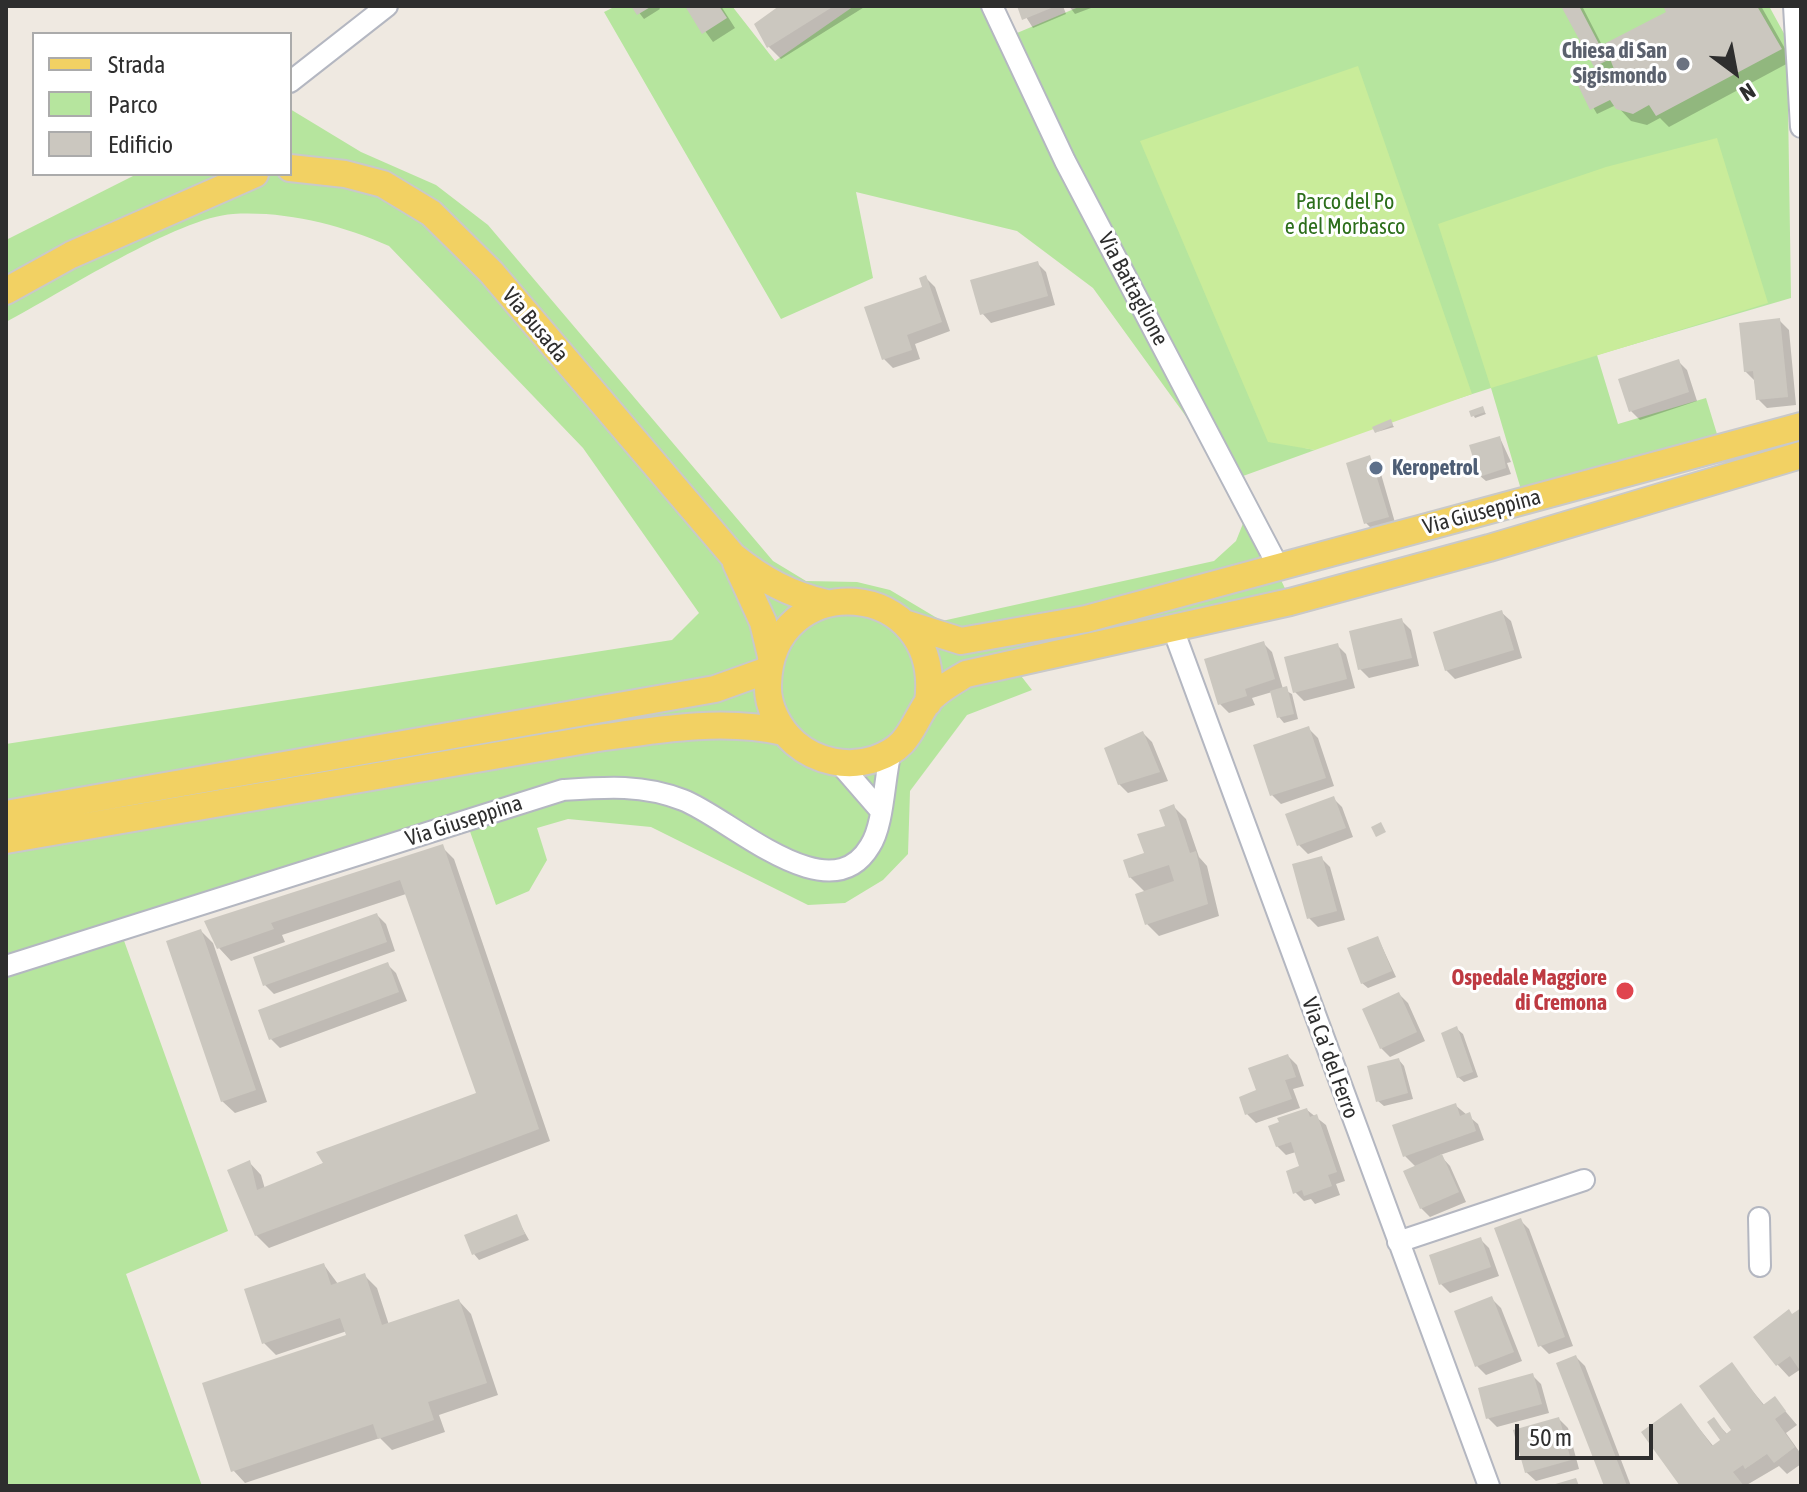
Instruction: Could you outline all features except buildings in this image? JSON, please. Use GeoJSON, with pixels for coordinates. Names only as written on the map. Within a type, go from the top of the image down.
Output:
{"type":"FeatureCollection","features":[{"type":"Feature","properties":{"kind":"main road","name":"Via Busada"},"geometry":{"type":"LineString","coordinates":[[292,168],[345,174],[383,184],[431,213],[491,272],[733,556],[765,581],[794,595],[826,603]]}},
{"type":"Feature","properties":{"kind":"main road"},"geometry":{"type":"LineString","coordinates":[[6,291],[71,255],[250,176]]}},
{"type":"Feature","properties":{"kind":"main road"},"geometry":{"type":"LineString","coordinates":[[6,274],[71,255]]}},
{"type":"Feature","properties":{"kind":"main road","name":"Via Giuseppina"},"geometry":{"type":"LineString","coordinates":[[907,624],[961,641],[1072,621],[1162,600],[1801,426]]}},
{"type":"Feature","properties":{"kind":"main road","name":"Via Giuseppina"},"geometry":{"type":"LineString","coordinates":[[928,703],[949,685],[981,669],[1290,602],[1475,552],[1801,455]]}},
{"type":"Feature","properties":{"kind":"main road","name":"Via Busada"},"geometry":{"type":"LineString","coordinates":[[733,556],[763,622],[770,663]]}},
{"type":"Feature","properties":{"kind":"main road"},"geometry":{"type":"LineString","coordinates":[[1279,568],[1290,602]]}},
{"type":"Feature","properties":{"kind":"main road"},"geometry":{"type":"LineString","coordinates":[[1162,600],[1173,629]]}},
{"type":"Feature","properties":{"kind":"main road"},"geometry":{"type":"LineString","coordinates":[[826,603],[870,603],[890,611],[907,624],[928,661],[928,703],[920,722],[891,751],[866,761],[839,763],[809,753],[784,732],[773,713],[767,692],[770,663],[792,623],[826,603]]}},
{"type":"Feature","properties":{"kind":"main road"},"geometry":{"type":"LineString","coordinates":[[6,814],[715,689],[770,663]]}},
{"type":"Feature","properties":{"kind":"main road"},"geometry":{"type":"LineString","coordinates":[[6,840],[669,728],[751,725],[784,732]]}},
{"type":"Feature","properties":{"kind":"street"},"geometry":{"type":"LineString","coordinates":[[292,80],[387,6]]}},
{"type":"Feature","properties":{"kind":"street","name":"Via Battaglione"},"geometry":{"type":"LineString","coordinates":[[992,6],[1065,161],[1279,568]]}},
{"type":"Feature","properties":{"kind":"street"},"geometry":{"type":"LineString","coordinates":[[1794,6],[1801,127]]}},
{"type":"Feature","properties":{"kind":"street","name":"Via Ca' del Ferro"},"geometry":{"type":"LineString","coordinates":[[1173,629],[1489,1486]]}},
{"type":"Feature","properties":{"kind":"street","name":"Via Giuseppina"},"geometry":{"type":"LineString","coordinates":[[6,966],[563,790],[615,786],[652,789],[686,800],[799,866],[829,872],[859,859],[871,846],[891,751]]}},
{"type":"Feature","properties":{"kind":"street"},"geometry":{"type":"LineString","coordinates":[[839,763],[879,809]]}},
{"type":"Feature","properties":{"kind":"street"},"geometry":{"type":"LineString","coordinates":[[1398,1242],[1584,1180]]}},
{"type":"Feature","properties":{"kind":"street"},"geometry":{"type":"LineString","coordinates":[[1759,1218],[1760,1266]]}},
{"type":"Feature","properties":{"kind":"green space","name":"Parco del Po e del Morbasco"},"geometry":{"type":"Polygon","coordinates":[[[616,6],[732,6],[775,61],[854,6],[999,6],[1017,33],[1081,6],[1769,6],[1787,39],[1791,298],[1597,355],[1618,424],[1706,398],[1717,434],[1522,493],[1491,388],[1305,448],[1315,450],[1232,480],[1093,288],[1017,231],[856,192],[873,278],[781,319],[604,12],[616,6]]]}},
{"type":"Feature","properties":{"kind":"green space"},"geometry":{"type":"Polygon","coordinates":[[[1358,66],[1472,394],[1315,450],[1268,442],[1140,141],[1358,66]]]}},
{"type":"Feature","properties":{"kind":"green space"},"geometry":{"type":"Polygon","coordinates":[[[292,110],[361,152],[436,185],[488,225],[773,561],[806,581],[857,582],[890,590],[942,621],[1214,561],[1236,541],[1248,511],[1291,601],[1011,663],[1032,690],[967,715],[910,791],[908,854],[883,880],[845,903],[808,905],[651,827],[568,819],[537,828],[547,860],[529,891],[496,905],[467,823],[122,935],[228,1231],[126,1274],[202,1486],[6,1486],[6,744],[672,640],[699,613],[583,448],[389,246],[333,226],[293,217],[233,214],[210,218],[151,242],[6,322],[6,240],[133,176],[292,176],[292,110]]]}},
{"type":"Feature","properties":{"kind":"green space"},"geometry":{"type":"Polygon","coordinates":[[[1717,138],[1768,303],[1491,388],[1438,224],[1606,167],[1717,138]]]}},
{"type":"Feature","properties":{"kind":"place","name":"Chiesa di San Sigismondo"},"geometry":{"type":"Point","coordinates":[1683,64]}},
{"type":"Feature","properties":{"kind":"place","name":"Keropetrol"},"geometry":{"type":"Point","coordinates":[1376,468]}},
{"type":"Feature","properties":{"kind":"place","name":"Ospedale Maggiore di Cremona"},"geometry":{"type":"Point","coordinates":[1625,991]}}]}
